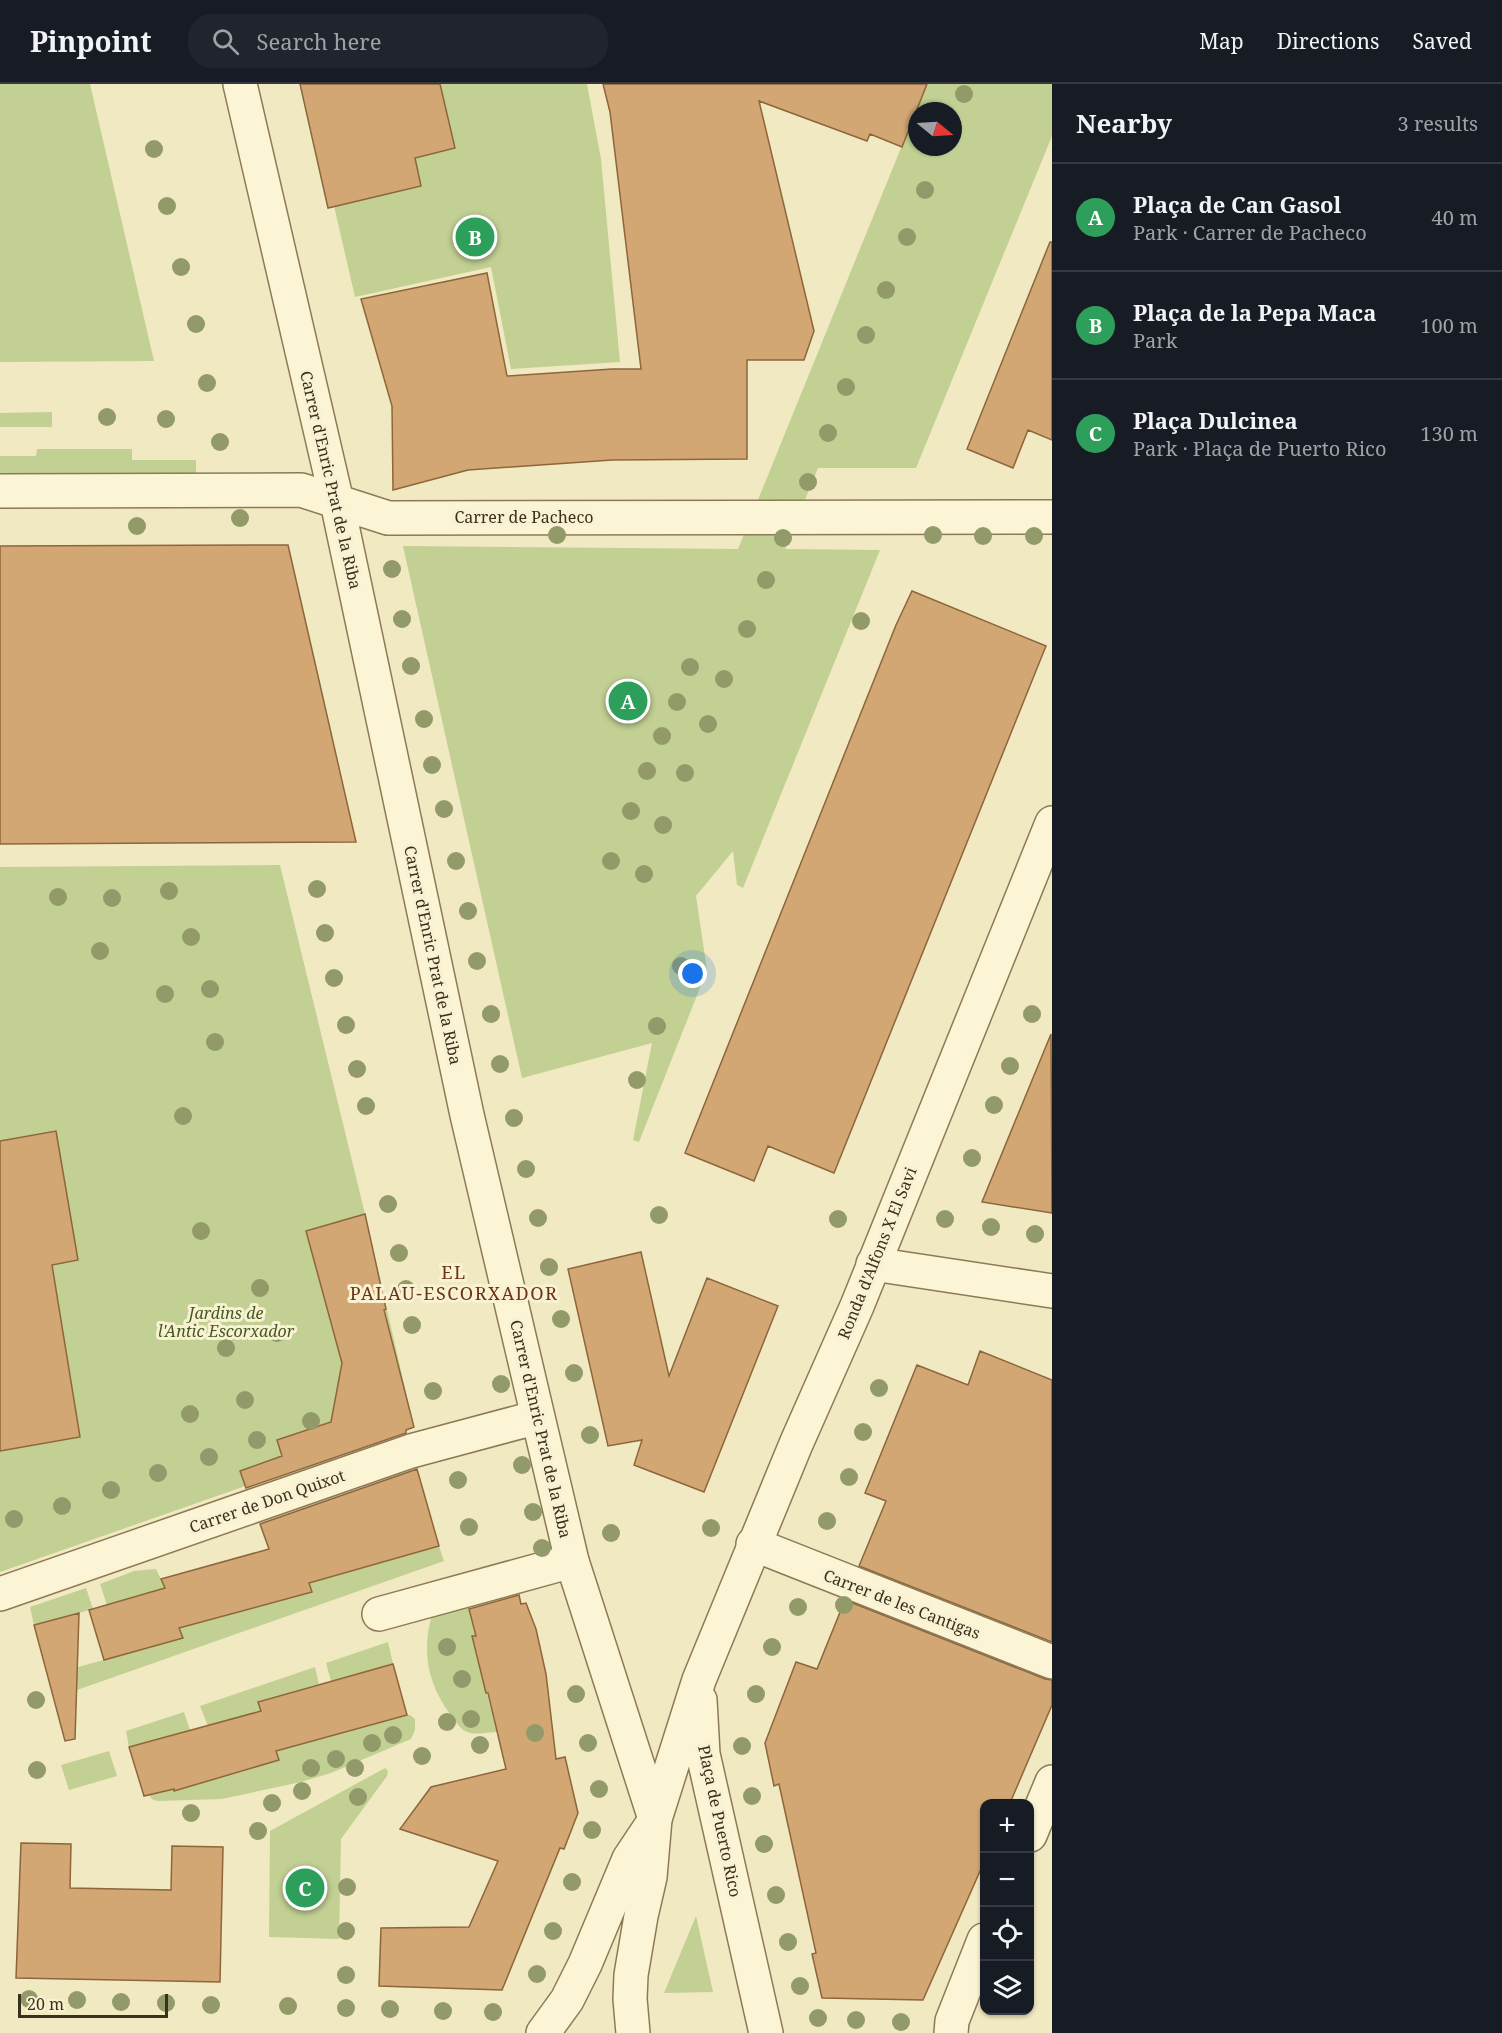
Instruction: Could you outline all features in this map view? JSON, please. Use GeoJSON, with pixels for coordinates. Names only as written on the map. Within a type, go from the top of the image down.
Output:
{"type":"FeatureCollection","features":[{"type":"Feature","properties":{"kind":"street","name":"Carrer d'Enric Prat de la Riba"},"geometry":{"type":"LineString","coordinates":[[240,84],[337,501],[467,1115],[572,1561],[655,1819]]}},
{"type":"Feature","properties":{"kind":"street","name":"Carrer de Pacheco"},"geometry":{"type":"LineString","coordinates":[[0,491],[301,490],[388,518],[1052,517]]}},
{"type":"Feature","properties":{"kind":"street","name":"Ronda d'Alfons X El Savi"},"geometry":{"type":"LineString","coordinates":[[699,1680],[753,1544],[873,1264],[1052,823]]}},
{"type":"Feature","properties":{"kind":"street"},"geometry":{"type":"LineString","coordinates":[[873,1264],[1052,1291]]}},
{"type":"Feature","properties":{"kind":"street","name":"Carrer de Don Quixot"},"geometry":{"type":"LineString","coordinates":[[0,1594],[411,1451],[538,1418]]}},
{"type":"Feature","properties":{"kind":"street","name":"Carrer de les Cantigas"},"geometry":{"type":"LineString","coordinates":[[753,1544],[1052,1662]]}},
{"type":"Feature","properties":{"kind":"street"},"geometry":{"type":"LineString","coordinates":[[379,1614],[572,1561]]}},
{"type":"Feature","properties":{"kind":"street","name":"Plaça de Puerto Rico"},"geometry":{"type":"LineString","coordinates":[[633,2033],[630,1999],[631,1976],[640,1916],[650,1877],[655,1819],[699,1680]]}},
{"type":"Feature","properties":{"kind":"street","name":"Plaça de Puerto Rico"},"geometry":{"type":"LineString","coordinates":[[699,1680],[704,1754],[766,2033]]}},
{"type":"Feature","properties":{"kind":"street"},"geometry":{"type":"LineString","coordinates":[[1034,1823],[1052,1782]]}},
{"type":"Feature","properties":{"kind":"street","name":"Plaça de Puerto Rico"},"geometry":{"type":"LineString","coordinates":[[543,2033],[567,2000],[585,1964],[629,1859],[655,1819]]}},
{"type":"Feature","properties":{"kind":"street"},"geometry":{"type":"LineString","coordinates":[[951,2033],[952,2021],[980,1950]]}},
{"type":"Feature","properties":{"kind":"green space"},"geometry":{"type":"Polygon","coordinates":[[[0,84],[90,84],[154,361],[0,362],[0,84]]]}},
{"type":"Feature","properties":{"kind":"green space"},"geometry":{"type":"Polygon","coordinates":[[[440,84],[587,84],[601,159],[620,362],[511,369],[491,267],[355,297],[334,206],[421,186],[415,158],[455,148],[440,84]]]}},
{"type":"Feature","properties":{"kind":"green space"},"geometry":{"type":"Polygon","coordinates":[[[927,84],[1052,84],[1052,136],[916,468],[818,468],[785,549],[880,550],[743,888],[737,885],[733,851],[696,896],[707,970],[639,1142],[633,1140],[652,1043],[522,1078],[403,546],[738,549],[908,131],[908,156],[962,156],[962,102],[920,102],[927,84]]]}},
{"type":"Feature","properties":{"kind":"green space"},"geometry":{"type":"Polygon","coordinates":[[[52,412],[52,427],[0,427],[0,413],[52,412]]]}},
{"type":"Feature","properties":{"kind":"green space"},"geometry":{"type":"Polygon","coordinates":[[[37,449],[132,449],[132,460],[196,460],[196,475],[0,475],[0,456],[36,456],[37,449]]]}},
{"type":"Feature","properties":{"kind":"green space","name":"Jardins de l'Antic Escorxador"},"geometry":{"type":"Polygon","coordinates":[[[280,865],[414,1427],[0,1572],[0,1275],[78,1260],[56,1132],[0,1141],[0,867],[280,865]]]}},
{"type":"Feature","properties":{"kind":"green space"},"geometry":{"type":"Polygon","coordinates":[[[439,1546],[444,1561],[77,1690],[71,1669],[183,1638],[179,1628],[312,1592],[309,1583],[439,1546]]]}},
{"type":"Feature","properties":{"kind":"green space"},"geometry":{"type":"Polygon","coordinates":[[[156,1569],[165,1588],[107,1605],[100,1584],[134,1571],[156,1569]]]}},
{"type":"Feature","properties":{"kind":"green space"},"geometry":{"type":"Polygon","coordinates":[[[86,1588],[93,1609],[34,1625],[30,1607],[86,1588]]]}},
{"type":"Feature","properties":{"kind":"green space"},"geometry":{"type":"Polygon","coordinates":[[[466,1596],[476,1636],[472,1637],[497,1732],[473,1733],[461,1728],[442,1702],[428,1665],[427,1639],[433,1612],[466,1596]]]}},
{"type":"Feature","properties":{"kind":"green space"},"geometry":{"type":"Polygon","coordinates":[[[388,1642],[393,1664],[331,1681],[326,1663],[388,1642]]]}},
{"type":"Feature","properties":{"kind":"green space"},"geometry":{"type":"Polygon","coordinates":[[[315,1667],[319,1684],[259,1701],[261,1711],[208,1726],[200,1706],[315,1667]]]}},
{"type":"Feature","properties":{"kind":"green space"},"geometry":{"type":"Polygon","coordinates":[[[184,1712],[190,1730],[129,1747],[126,1731],[184,1712]]]}},
{"type":"Feature","properties":{"kind":"green space"},"geometry":{"type":"Polygon","coordinates":[[[407,1715],[415,1719],[415,1730],[411,1739],[331,1773],[222,1799],[157,1801],[149,1795],[279,1760],[276,1750],[407,1715]]]}},
{"type":"Feature","properties":{"kind":"green space"},"geometry":{"type":"Polygon","coordinates":[[[109,1751],[117,1776],[69,1790],[61,1765],[109,1751]]]}},
{"type":"Feature","properties":{"kind":"green space"},"geometry":{"type":"Polygon","coordinates":[[[385,1768],[388,1771],[387,1776],[341,1839],[339,1939],[269,1937],[270,1831],[385,1768]]]}},
{"type":"Feature","properties":{"kind":"green space"},"geometry":{"type":"Polygon","coordinates":[[[696,1916],[713,1992],[664,1993],[696,1916]]]}},
{"type":"Feature","properties":{"kind":"building"},"geometry":{"type":"Polygon","coordinates":[[[300,84],[440,84],[455,148],[415,158],[421,186],[328,208],[300,84]]]}},
{"type":"Feature","properties":{"kind":"building"},"geometry":{"type":"Polygon","coordinates":[[[603,84],[927,84],[920,102],[908,102],[908,132],[902,147],[870,134],[867,141],[759,101],[814,331],[804,360],[747,360],[747,459],[612,460],[468,470],[393,490],[392,406],[361,299],[487,273],[507,376],[641,369],[610,112],[603,84]]]}},
{"type":"Feature","properties":{"kind":"building"},"geometry":{"type":"Polygon","coordinates":[[[1050,242],[1052,242],[1052,440],[1028,430],[1013,468],[967,449],[1050,242]]]}},
{"type":"Feature","properties":{"kind":"building"},"geometry":{"type":"Polygon","coordinates":[[[288,545],[356,842],[0,844],[0,546],[288,545]]]}},
{"type":"Feature","properties":{"kind":"building"},"geometry":{"type":"Polygon","coordinates":[[[912,591],[1046,646],[834,1173],[768,1146],[754,1181],[685,1153],[896,625],[912,591]]]}},
{"type":"Feature","properties":{"kind":"building"},"geometry":{"type":"Polygon","coordinates":[[[1051,1034],[1052,1213],[982,1202],[1051,1034]]]}},
{"type":"Feature","properties":{"kind":"building"},"geometry":{"type":"Polygon","coordinates":[[[56,1131],[78,1260],[52,1265],[80,1437],[0,1451],[0,1141],[56,1131]]]}},
{"type":"Feature","properties":{"kind":"building"},"geometry":{"type":"Polygon","coordinates":[[[365,1214],[386,1309],[384,1310],[414,1427],[406,1430],[406,1433],[246,1488],[240,1471],[282,1456],[277,1440],[331,1422],[342,1363],[306,1231],[365,1214]]]}},
{"type":"Feature","properties":{"kind":"building"},"geometry":{"type":"Polygon","coordinates":[[[641,1252],[669,1376],[707,1278],[778,1306],[704,1492],[634,1465],[642,1440],[608,1446],[568,1269],[641,1252]]]}},
{"type":"Feature","properties":{"kind":"building"},"geometry":{"type":"Polygon","coordinates":[[[980,1351],[1052,1380],[1052,1642],[859,1566],[886,1501],[865,1493],[917,1365],[968,1385],[980,1351]]]}},
{"type":"Feature","properties":{"kind":"building"},"geometry":{"type":"Polygon","coordinates":[[[417,1469],[439,1546],[309,1583],[312,1592],[179,1628],[183,1638],[104,1660],[89,1610],[165,1588],[161,1579],[269,1549],[260,1524],[417,1469]]]}},
{"type":"Feature","properties":{"kind":"building"},"geometry":{"type":"Polygon","coordinates":[[[519,1595],[521,1604],[526,1603],[536,1629],[546,1674],[556,1759],[565,1757],[578,1813],[564,1849],[560,1848],[502,1990],[379,1986],[381,1928],[469,1927],[498,1861],[400,1829],[431,1787],[506,1769],[472,1636],[476,1636],[469,1609],[519,1595]]]}},
{"type":"Feature","properties":{"kind":"building"},"geometry":{"type":"Polygon","coordinates":[[[845,1600],[1052,1680],[1052,1705],[1012,1799],[980,1799],[980,1871],[923,2000],[822,1998],[812,1954],[816,1953],[779,1784],[774,1786],[765,1743],[796,1662],[817,1669],[845,1600]]]}},
{"type":"Feature","properties":{"kind":"building"},"geometry":{"type":"Polygon","coordinates":[[[79,1613],[75,1739],[65,1741],[34,1625],[79,1613]]]}},
{"type":"Feature","properties":{"kind":"building"},"geometry":{"type":"Polygon","coordinates":[[[393,1664],[407,1715],[276,1751],[279,1760],[174,1791],[174,1789],[144,1796],[129,1747],[261,1711],[258,1702],[393,1664]]]}},
{"type":"Feature","properties":{"kind":"building"},"geometry":{"type":"Polygon","coordinates":[[[21,1843],[71,1844],[70,1888],[120,1889],[171,1890],[172,1846],[223,1847],[220,1982],[16,1978],[21,1843]]]}},
{"type":"Feature","properties":{"kind":"place","name":"Plaça de la Pepa Maca"},"geometry":{"type":"Point","coordinates":[475,237]}},
{"type":"Feature","properties":{"kind":"place","name":"Plaça de Can Gasol"},"geometry":{"type":"Point","coordinates":[628,701]}},
{"type":"Feature","properties":{"kind":"place","name":"Plaça Dulcinea"},"geometry":{"type":"Point","coordinates":[305,1888]}},
{"type":"Feature","properties":{"kind":"district","name":"EL PALAU-ESCORXADOR"},"geometry":{"type":"Point","coordinates":[454,1282]}}]}
